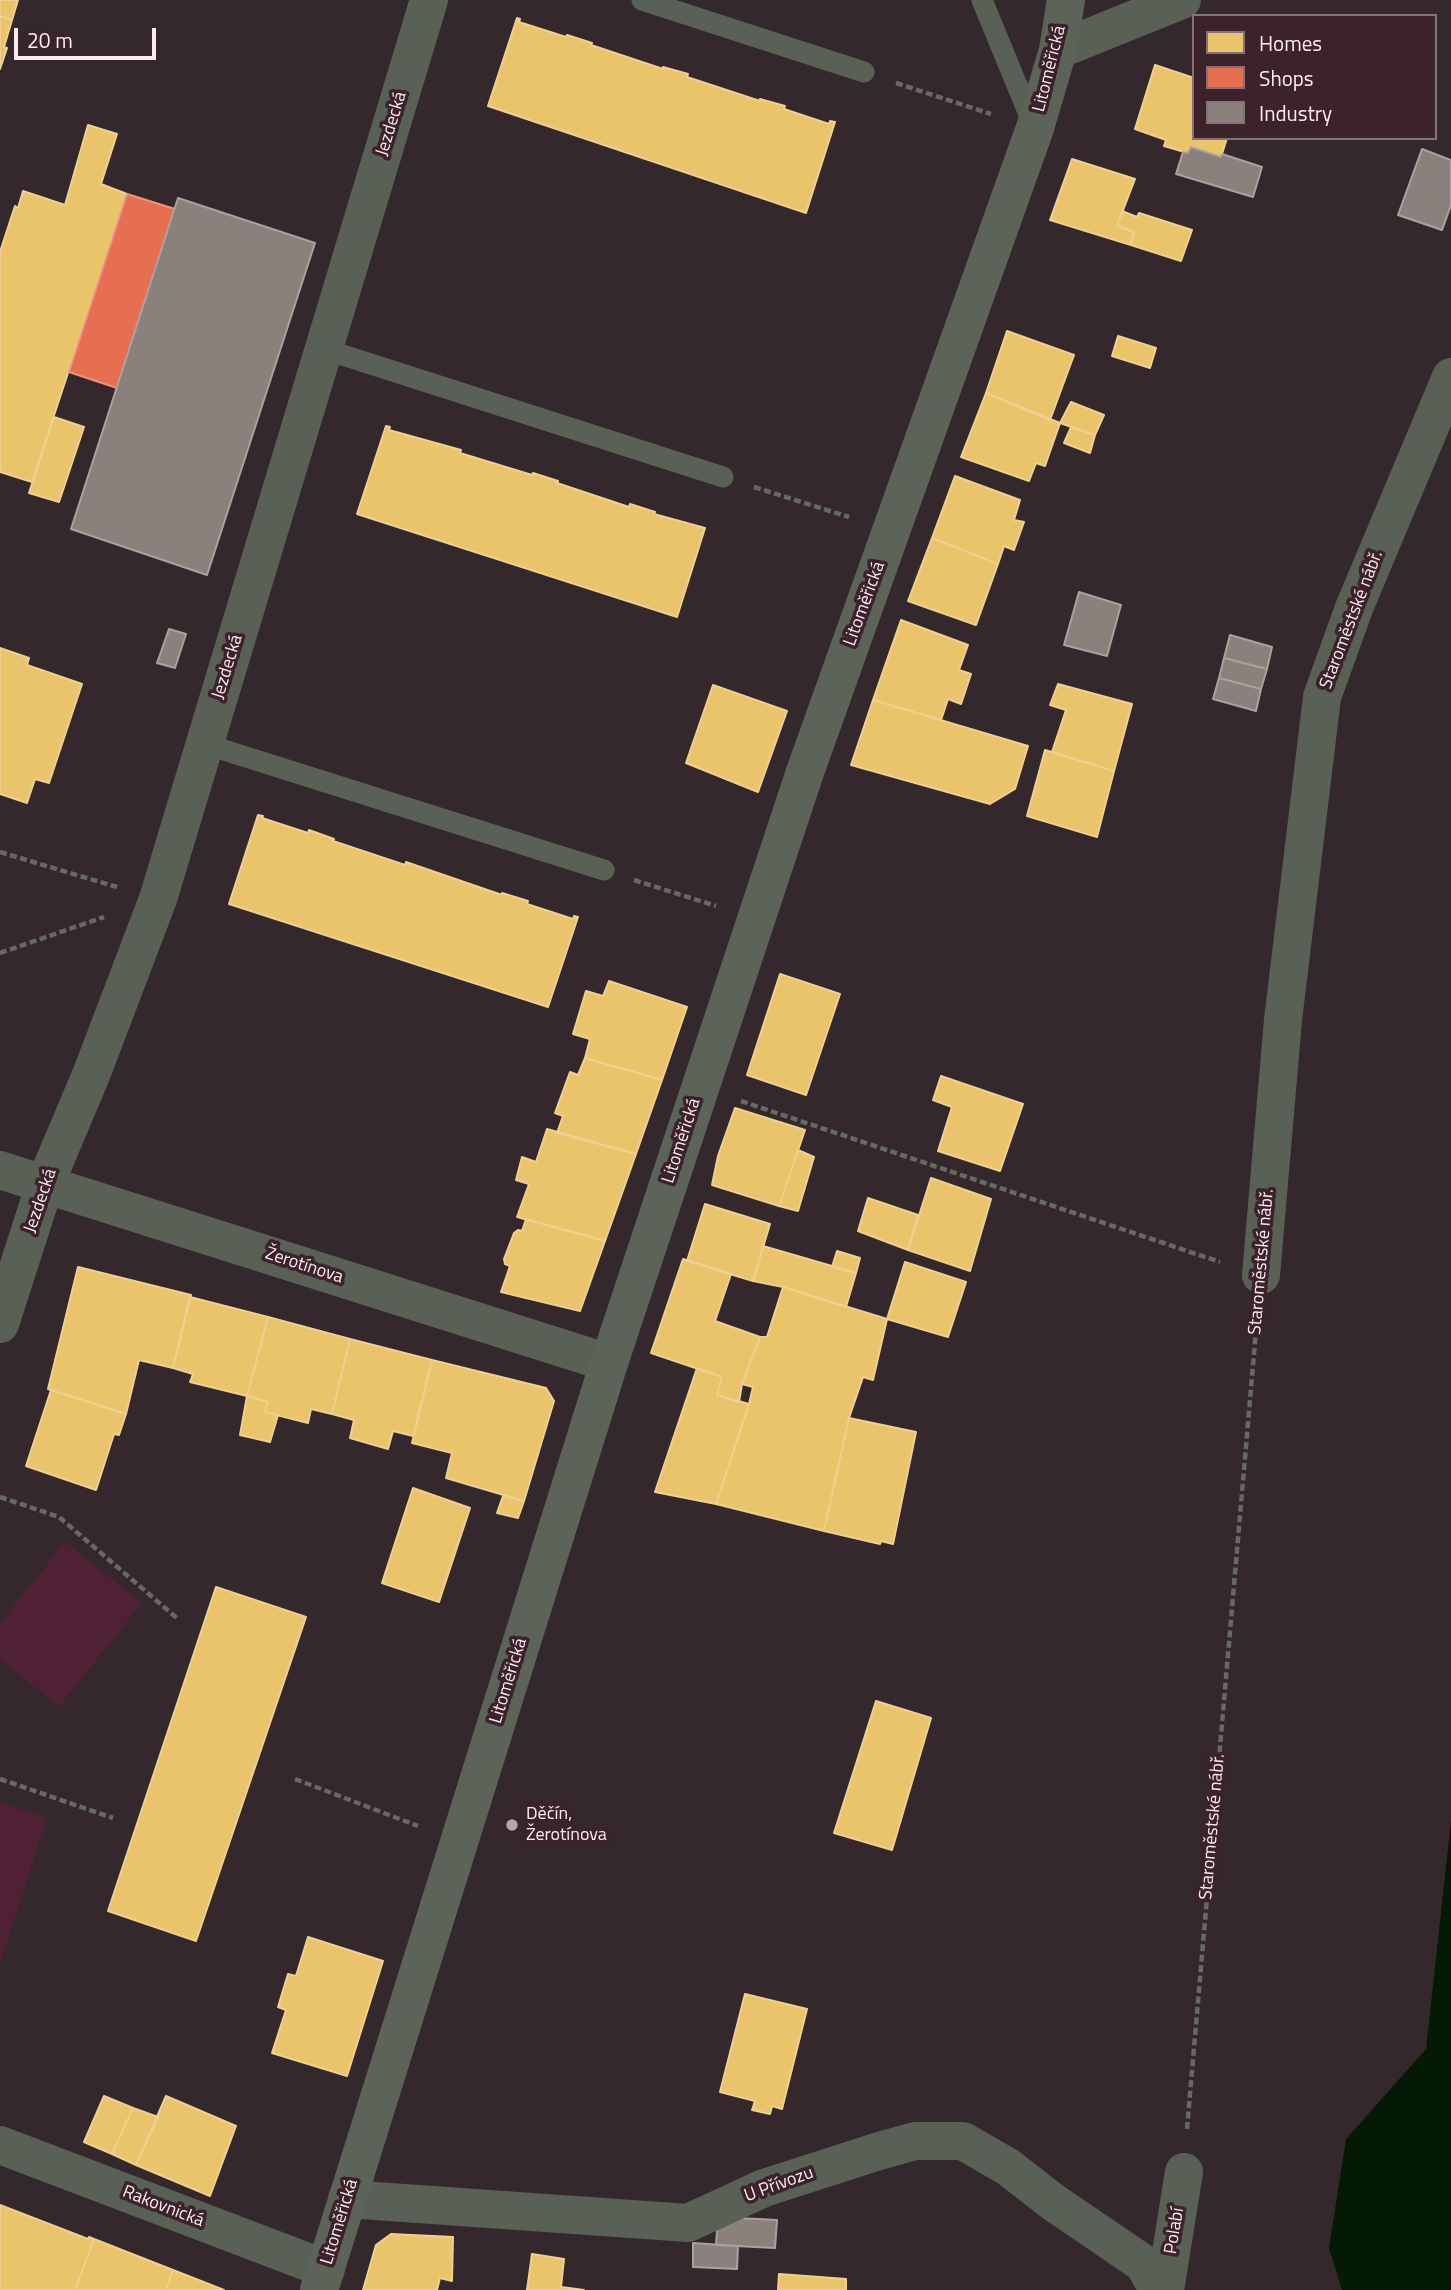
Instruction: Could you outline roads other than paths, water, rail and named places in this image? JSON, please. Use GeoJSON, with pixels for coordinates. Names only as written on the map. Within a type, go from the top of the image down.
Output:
{"type":"FeatureCollection","features":[{"type":"Feature","properties":{"kind":"main road","name":"Litoměřická"},"geometry":{"type":"LineString","coordinates":[[322,2280],[608,1363],[805,772],[1035,128],[1058,50],[1066,0]]}},
{"type":"Feature","properties":{"kind":"street","name":"Jezdecká"},"geometry":{"type":"LineString","coordinates":[[0,1324],[45,1184],[158,899],[429,0]]}},
{"type":"Feature","properties":{"kind":"street"},"geometry":{"type":"LineString","coordinates":[[1058,50],[1182,0]]}},
{"type":"Feature","properties":{"kind":"street","name":"Staroměstské nábř."},"geometry":{"type":"LineString","coordinates":[[1261,1275],[1283,1020],[1322,697],[1354,607],[1451,377]]}},
{"type":"Feature","properties":{"kind":"street","name":"Žerotínova"},"geometry":{"type":"LineString","coordinates":[[0,1170],[608,1363]]}},
{"type":"Feature","properties":{"kind":"street","name":"U Přívozu"},"geometry":{"type":"LineString","coordinates":[[347,2199],[688,2223],[764,2188],[879,2151],[915,2141],[963,2141],[1008,2167],[1052,2202],[1144,2264],[1158,2290]]}},
{"type":"Feature","properties":{"kind":"street","name":"Rakovnická"},"geometry":{"type":"LineString","coordinates":[[0,2145],[322,2280]]}},
{"type":"Feature","properties":{"kind":"street","name":"Polabí"},"geometry":{"type":"LineString","coordinates":[[1166,2290],[1184,2172]]}},
{"type":"Feature","properties":{"kind":"lane"},"geometry":{"type":"LineString","coordinates":[[642,0],[864,72]]}},
{"type":"Feature","properties":{"kind":"lane"},"geometry":{"type":"LineString","coordinates":[[982,0],[1035,128]]}},
{"type":"Feature","properties":{"kind":"lane"},"geometry":{"type":"LineString","coordinates":[[324,349],[723,477]]}},
{"type":"Feature","properties":{"kind":"lane"},"geometry":{"type":"LineString","coordinates":[[205,744],[604,870]]}},
{"type":"Feature","properties":{"kind":"place","name":"Děčín, Žerotínova"},"geometry":{"type":"Point","coordinates":[512,1825]}}]}
